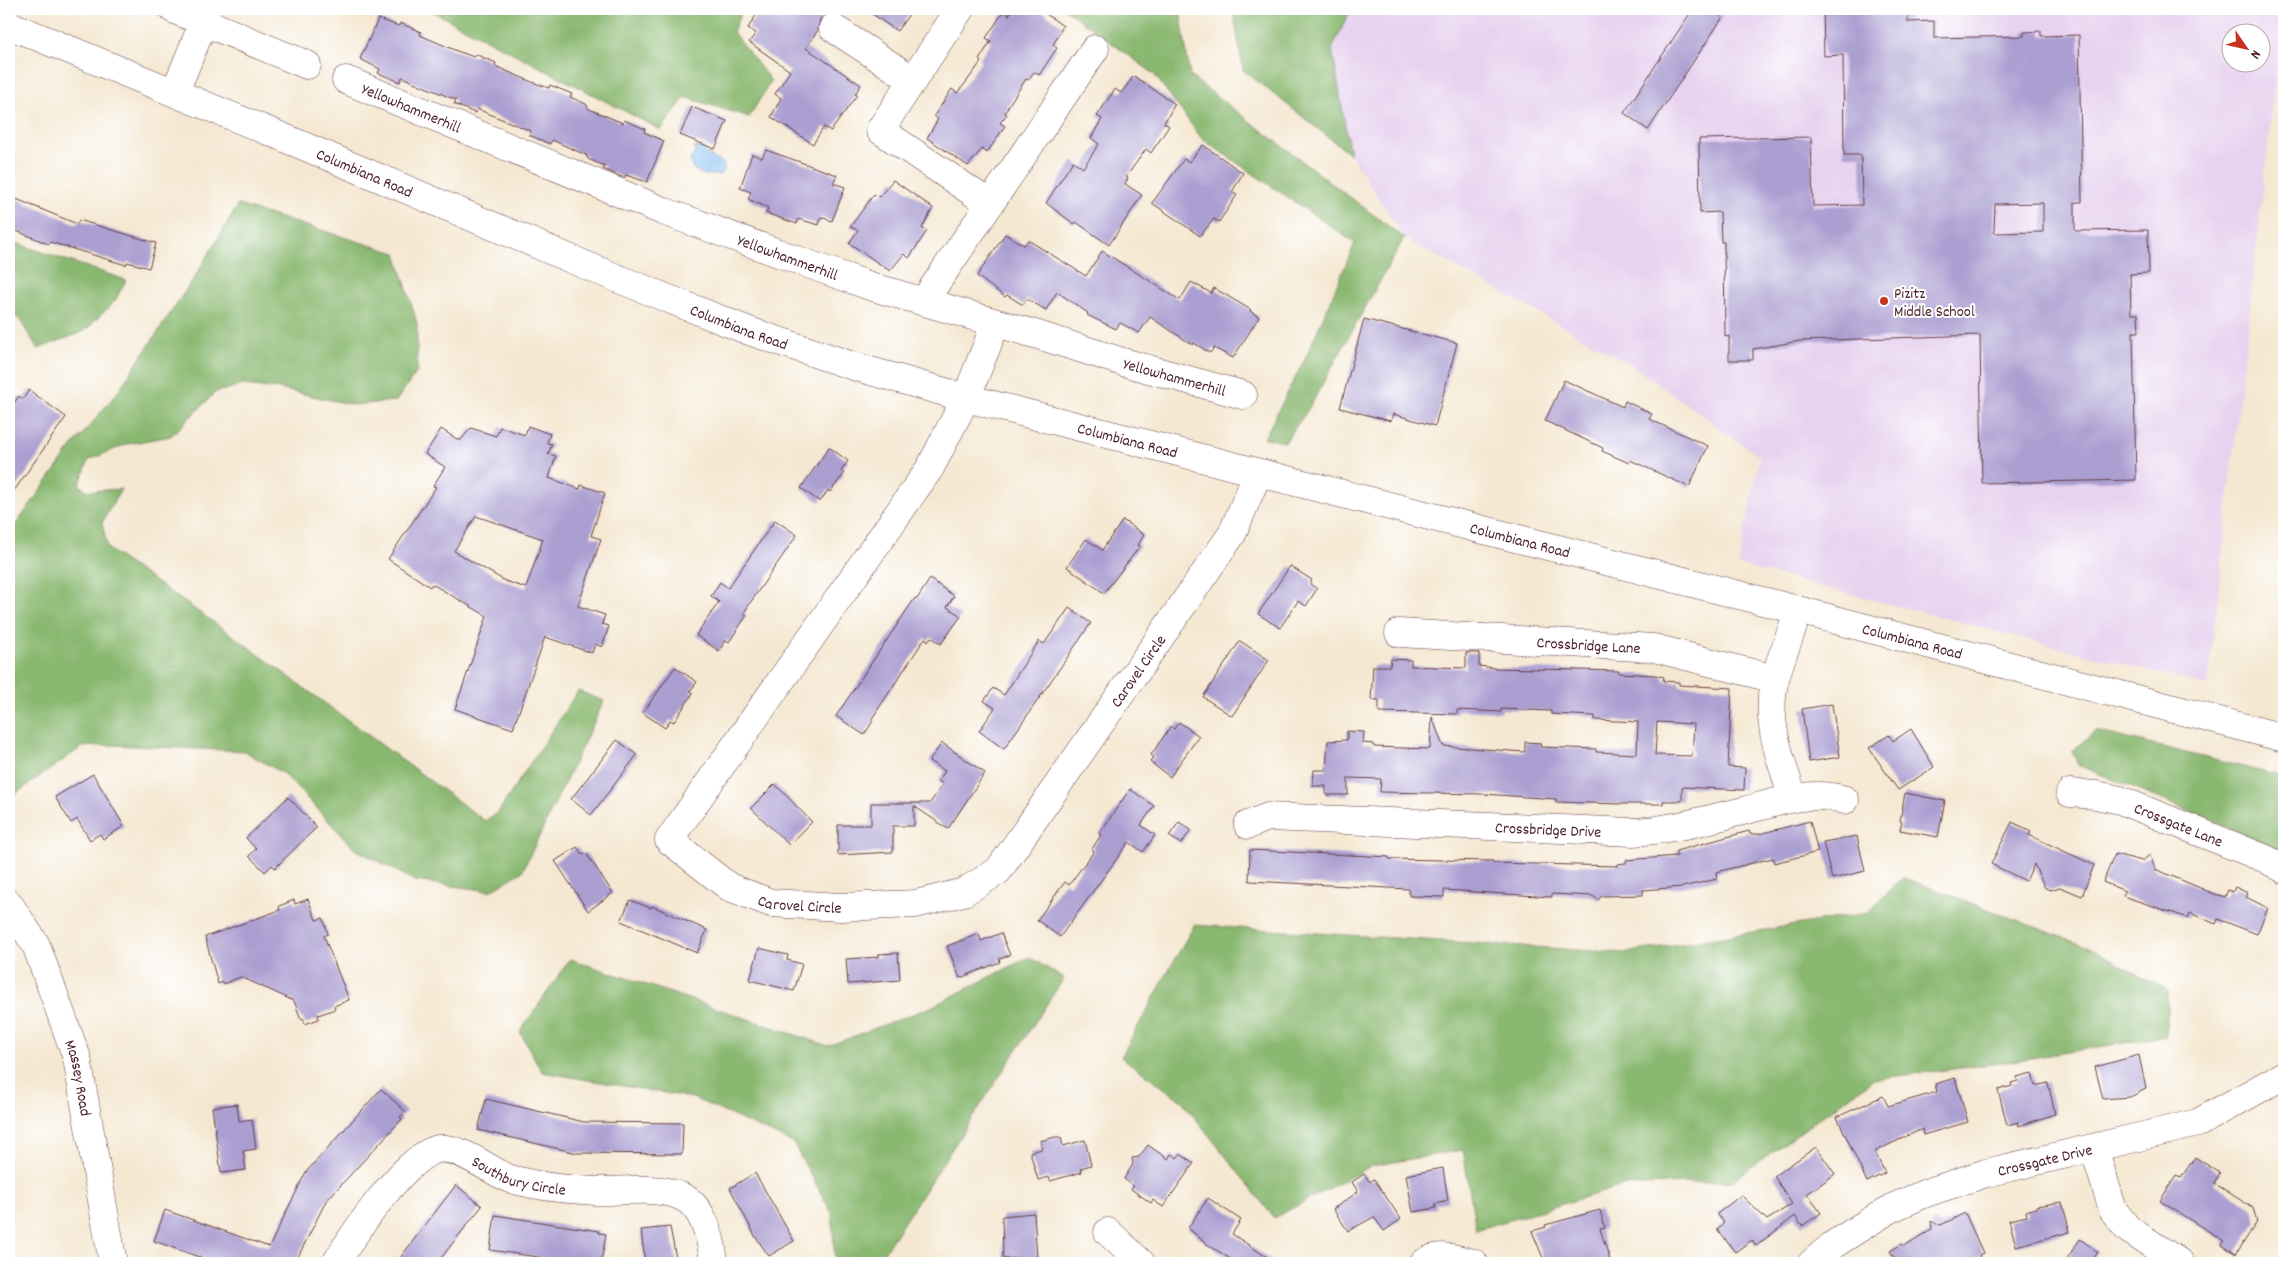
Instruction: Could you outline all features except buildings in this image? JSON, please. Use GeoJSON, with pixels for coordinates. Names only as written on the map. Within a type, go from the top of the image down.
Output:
{"type":"FeatureCollection","features":[{"type":"Feature","properties":{"kind":"street"},"geometry":{"type":"LineString","coordinates":[[173,9],[307,65]]}},
{"type":"Feature","properties":{"kind":"street"},"geometry":{"type":"LineString","coordinates":[[960,9],[880,130],[990,204]]}},
{"type":"Feature","properties":{"kind":"street"},"geometry":{"type":"LineString","coordinates":[[175,92],[204,21]]}},
{"type":"Feature","properties":{"kind":"street","name":"Columbiana Road"},"geometry":{"type":"LineString","coordinates":[[9,25],[175,92],[608,275],[749,331],[853,366],[966,398],[1798,610],[2284,738]]}},
{"type":"Feature","properties":{"kind":"street"},"geometry":{"type":"LineString","coordinates":[[833,28],[913,80]]}},
{"type":"Feature","properties":{"kind":"street"},"geometry":{"type":"LineString","coordinates":[[924,301],[1095,49]]}},
{"type":"Feature","properties":{"kind":"street","name":"Yellowhammerhill"},"geometry":{"type":"LineString","coordinates":[[346,80],[663,211],[873,287],[1123,362],[1243,395]]}},
{"type":"Feature","properties":{"kind":"street"},"geometry":{"type":"LineString","coordinates":[[966,398],[996,323]]}},
{"type":"Feature","properties":{"kind":"street","name":"Carovel Circle"},"geometry":{"type":"LineString","coordinates":[[966,398],[930,468],[669,840],[729,887],[771,903],[841,907],[916,904],[964,892],[998,871],[1232,534],[1258,473]]}},
{"type":"Feature","properties":{"kind":"street"},"geometry":{"type":"LineString","coordinates":[[1793,798],[1774,738],[1772,706],[1775,679],[1792,635],[1798,610]]}},
{"type":"Feature","properties":{"kind":"street","name":"Crossbridge Lane"},"geometry":{"type":"LineString","coordinates":[[1399,633],[1654,648],[1775,679]]}},
{"type":"Feature","properties":{"kind":"street","name":"Crossgate Lane"},"geometry":{"type":"LineString","coordinates":[[2070,793],[2096,794],[2120,800],[2266,859],[2284,869]]}},
{"type":"Feature","properties":{"kind":"street","name":"Crossbridge Drive"},"geometry":{"type":"LineString","coordinates":[[1248,825],[1268,817],[1634,832],[1663,830],[1793,798],[1830,796],[1845,800]]}},
{"type":"Feature","properties":{"kind":"street","name":"Massey Road"},"geometry":{"type":"LineString","coordinates":[[9,904],[36,945],[77,1058],[113,1263]]}},
{"type":"Feature","properties":{"kind":"street","name":"Crossgate Drive"},"geometry":{"type":"LineString","coordinates":[[1812,1263],[1834,1245],[1867,1223],[1894,1207],[1926,1193],[1986,1174],[2198,1123],[2284,1075]]}},
{"type":"Feature","properties":{"kind":"street","name":"Southbury Circle"},"geometry":{"type":"LineString","coordinates":[[336,1263],[372,1209],[421,1158],[441,1148],[459,1152],[510,1178],[533,1184],[595,1191],[658,1192],[686,1200],[696,1209],[705,1224],[714,1263]]}},
{"type":"Feature","properties":{"kind":"street"},"geometry":{"type":"LineString","coordinates":[[2094,1148],[2113,1210],[2128,1229],[2180,1263]]}},
{"type":"Feature","properties":{"kind":"street"},"geometry":{"type":"LineString","coordinates":[[1108,1232],[1141,1263]]}},
{"type":"Feature","properties":{"kind":"street"},"geometry":{"type":"LineString","coordinates":[[1424,1263],[1432,1258],[1449,1257],[1474,1263]]}},
{"type":"Feature","properties":{"kind":"shaded area","name":"Pizitz Middle School"},"geometry":{"type":"Polygon","coordinates":[[[1334,9],[2283,9],[2208,686],[1738,565],[1760,457],[1630,364],[1404,238],[1350,154],[1320,77],[1334,9]]]}},
{"type":"Feature","properties":{"kind":"green space"},"geometry":{"type":"Polygon","coordinates":[[[428,9],[742,9],[733,32],[771,81],[749,117],[685,97],[661,130],[428,9]]]}},
{"type":"Feature","properties":{"kind":"green space"},"geometry":{"type":"Polygon","coordinates":[[[1065,9],[1180,9],[1190,76],[1404,238],[1309,408],[1285,442],[1264,438],[1306,357],[1355,243],[1202,139],[1154,74],[1065,9]]]}},
{"type":"Feature","properties":{"kind":"green space"},"geometry":{"type":"Polygon","coordinates":[[[1233,9],[1351,9],[1332,49],[1350,154],[1243,70],[1233,9]]]}},
{"type":"Feature","properties":{"kind":"green space"},"geometry":{"type":"Polygon","coordinates":[[[238,205],[396,253],[417,323],[417,372],[396,401],[354,405],[280,389],[243,385],[216,392],[171,436],[127,444],[89,460],[79,485],[88,491],[121,489],[102,523],[108,549],[239,640],[485,821],[499,811],[578,691],[604,701],[522,872],[490,891],[415,881],[355,849],[284,774],[244,751],[112,745],[82,747],[9,798],[9,534],[71,448],[117,393],[198,272],[238,205]]]}},
{"type":"Feature","properties":{"kind":"green space"},"geometry":{"type":"Polygon","coordinates":[[[9,241],[126,280],[115,301],[85,331],[38,349],[19,319],[9,312],[9,241]]]}},
{"type":"Feature","properties":{"kind":"green space"},"geometry":{"type":"Polygon","coordinates":[[[2096,731],[2284,777],[2284,851],[2078,765],[2072,751],[2096,731]]]}},
{"type":"Feature","properties":{"kind":"green space"},"geometry":{"type":"Polygon","coordinates":[[[1902,877],[2089,947],[2168,991],[2166,1036],[2000,1063],[1874,1079],[1732,1181],[1623,1186],[1476,1230],[1463,1150],[1371,1166],[1274,1218],[1182,1101],[1121,1057],[1194,925],[1625,953],[1868,913],[1902,877]]]}},
{"type":"Feature","properties":{"kind":"green space"},"geometry":{"type":"Polygon","coordinates":[[[1029,957],[1064,978],[877,1263],[835,1263],[832,1213],[793,1143],[693,1098],[542,1072],[520,1032],[570,959],[828,1046],[931,1007],[1029,957]]]}},
{"type":"Feature","properties":{"kind":"water"},"geometry":{"type":"Polygon","coordinates":[[[702,147],[709,156],[724,164],[724,171],[720,175],[704,175],[692,168],[690,160],[695,152],[694,148],[702,147]]]}},
{"type":"Feature","properties":{"kind":"place","name":"Pizitz Middle School"},"geometry":{"type":"Point","coordinates":[1884,301]}}]}
